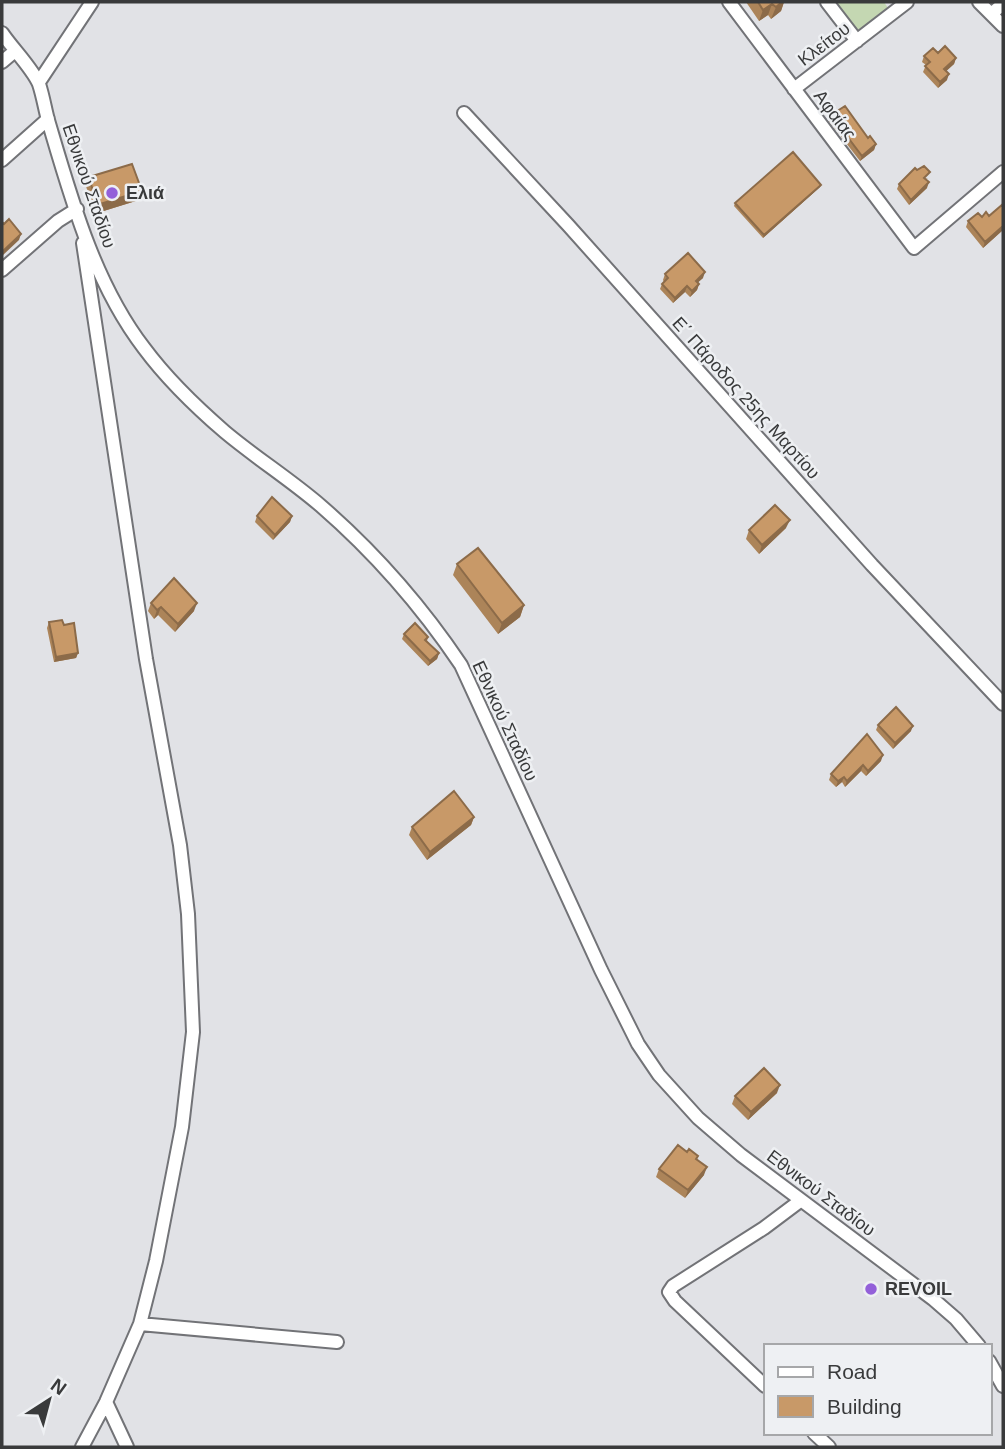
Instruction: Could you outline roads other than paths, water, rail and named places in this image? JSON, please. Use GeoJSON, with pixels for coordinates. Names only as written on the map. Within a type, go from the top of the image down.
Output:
{"type":"FeatureCollection","features":[{"type":"Feature","properties":{"kind":"street"},"geometry":{"type":"LineString","coordinates":[[2,33],[39,82],[92,2]]}},
{"type":"Feature","properties":{"kind":"street","name":"Αφαίας"},"geometry":{"type":"LineString","coordinates":[[729,2],[914,248],[1002,174]]}},
{"type":"Feature","properties":{"kind":"street"},"geometry":{"type":"LineString","coordinates":[[827,2],[857,41]]}},
{"type":"Feature","properties":{"kind":"street","name":"Κλείτου"},"geometry":{"type":"LineString","coordinates":[[794,89],[857,41],[891,6],[907,2]]}},
{"type":"Feature","properties":{"kind":"street"},"geometry":{"type":"LineString","coordinates":[[979,2],[1003,26]]}},
{"type":"Feature","properties":{"kind":"street"},"geometry":{"type":"LineString","coordinates":[[991,14],[1003,4]]}},
{"type":"Feature","properties":{"kind":"street"},"geometry":{"type":"LineString","coordinates":[[2,62],[15,51]]}},
{"type":"Feature","properties":{"kind":"street","name":"Εθνικού Σταδίου"},"geometry":{"type":"LineString","coordinates":[[39,82],[48,119],[90,249],[120,310],[143,347],[225,432],[320,505],[348,532],[409,596],[443,638],[476,695],[595,958],[638,1044],[659,1075],[698,1118],[800,1201],[933,1299],[956,1319],[977,1344]]}},
{"type":"Feature","properties":{"kind":"street","name":"Ε΄ Πάροδος 25ης Μαρτίου"},"geometry":{"type":"LineString","coordinates":[[464,113],[577,234],[872,565],[1003,704]]}},
{"type":"Feature","properties":{"kind":"street"},"geometry":{"type":"LineString","coordinates":[[2,160],[48,119]]}},
{"type":"Feature","properties":{"kind":"street"},"geometry":{"type":"LineString","coordinates":[[2,271],[58,221],[78,214],[146,659],[180,845],[192,983],[193,1032],[184,1115],[156,1261],[141,1324],[106,1402],[82,1447]]}},
{"type":"Feature","properties":{"kind":"street"},"geometry":{"type":"LineString","coordinates":[[764,1385],[675,1301],[669,1292],[673,1286],[764,1228],[800,1201]]}},
{"type":"Feature","properties":{"kind":"street"},"geometry":{"type":"LineString","coordinates":[[141,1324],[337,1342]]}},
{"type":"Feature","properties":{"kind":"street"},"geometry":{"type":"LineString","coordinates":[[991,1365],[1003,1386]]}},
{"type":"Feature","properties":{"kind":"street"},"geometry":{"type":"LineString","coordinates":[[106,1402],[127,1447]]}},
{"type":"Feature","properties":{"kind":"street"},"geometry":{"type":"LineString","coordinates":[[816,1435],[829,1447]]}},
{"type":"Feature","properties":{"kind":"place","name":"Ελιά"},"geometry":{"type":"Point","coordinates":[112,193]}},
{"type":"Feature","properties":{"kind":"place","name":"REVOIL"},"geometry":{"type":"Point","coordinates":[871,1289]}}]}
